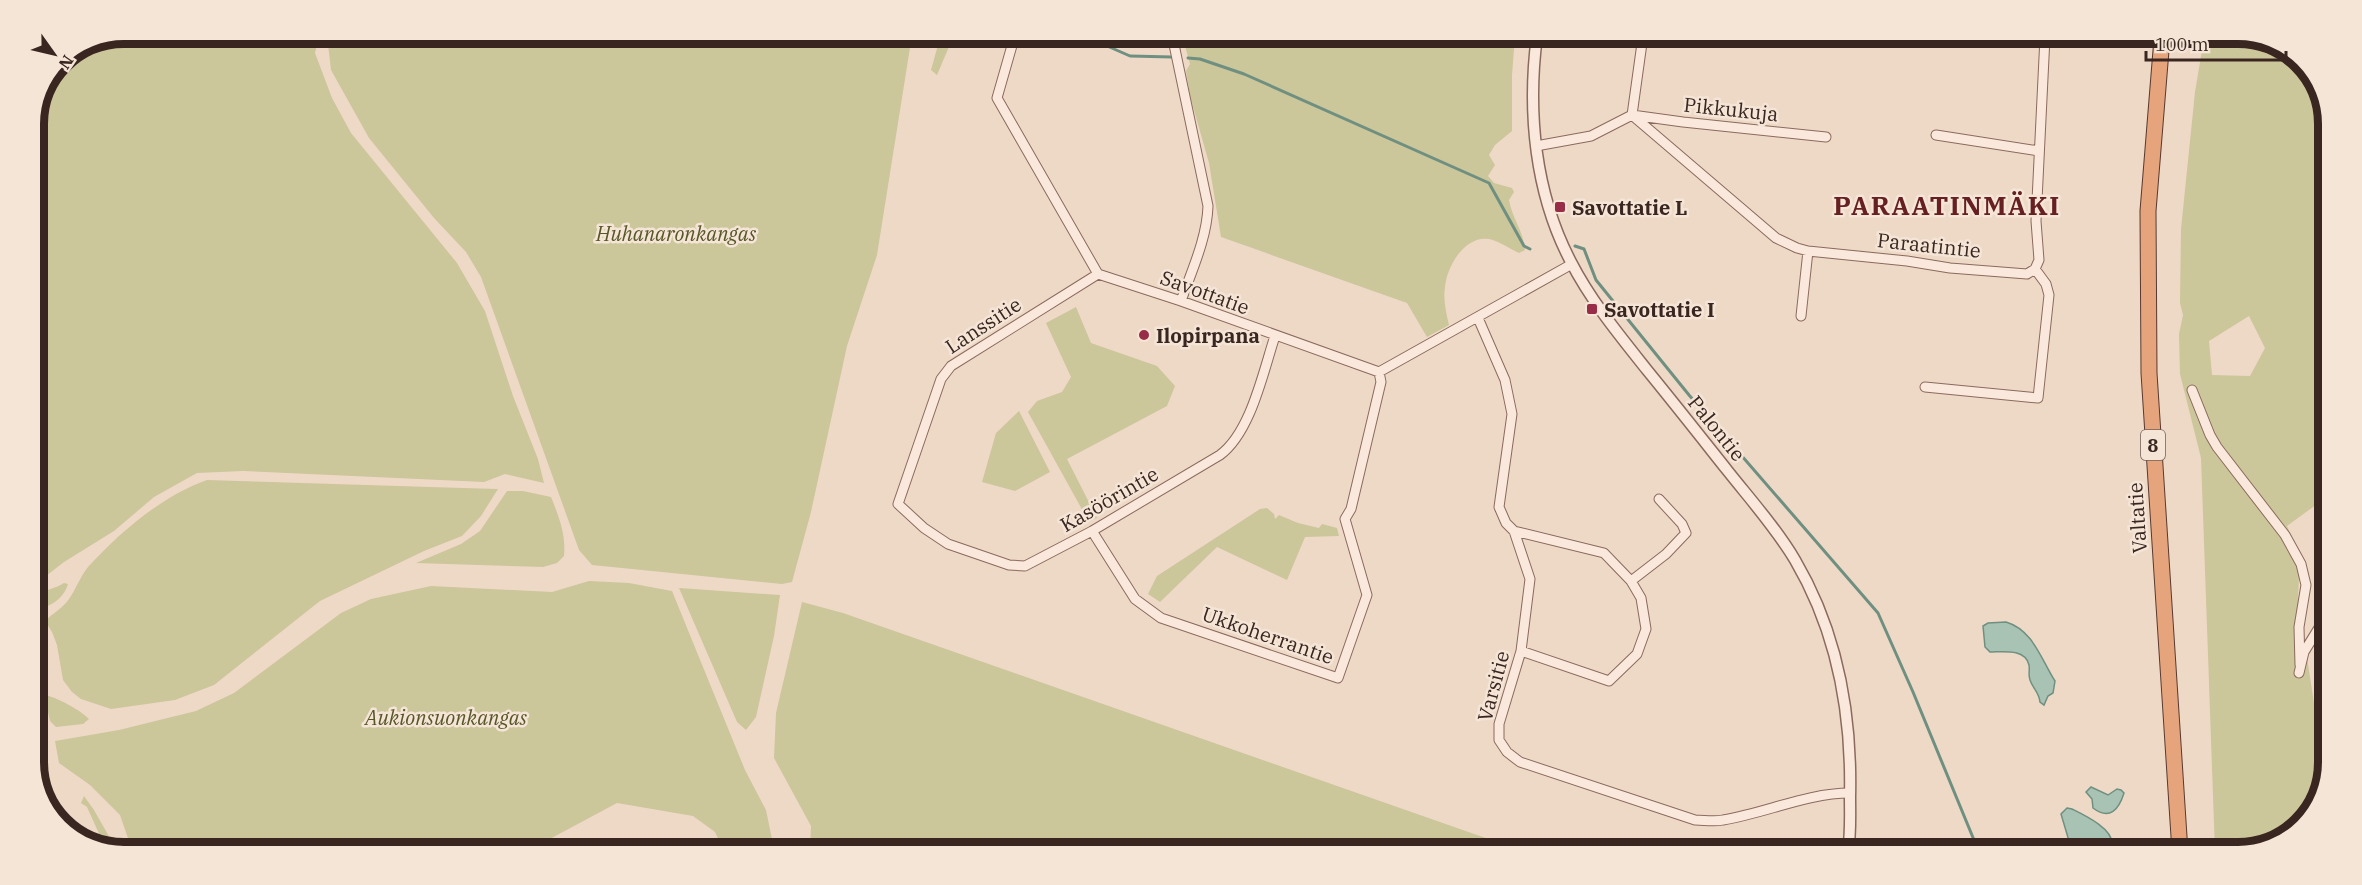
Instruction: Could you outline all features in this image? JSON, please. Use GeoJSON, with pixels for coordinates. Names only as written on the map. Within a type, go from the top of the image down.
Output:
{"type":"FeatureCollection","features":[{"type":"Feature","properties":{"kind":"highway","name":"Valtatie"},"geometry":{"type":"LineString","coordinates":[[2162,43],[2148,211],[2149,373],[2179,842]]}},
{"type":"Feature","properties":{"kind":"street"},"geometry":{"type":"LineString","coordinates":[[1013,43],[997,98],[1098,274]]}},
{"type":"Feature","properties":{"kind":"street"},"geometry":{"type":"LineString","coordinates":[[1174,43],[1208,206],[1208,218],[1202,241],[1181,301]]}},
{"type":"Feature","properties":{"kind":"street","name":"Palontie"},"geometry":{"type":"LineString","coordinates":[[1536,43],[1532,82],[1536,146],[1544,188],[1572,264],[1594,301],[1625,342],[1768,521],[1795,559],[1815,599],[1837,661],[1850,741],[1848,842]]}},
{"type":"Feature","properties":{"kind":"street"},"geometry":{"type":"LineString","coordinates":[[1536,146],[1591,136],[1632,115],[1642,43]]}},
{"type":"Feature","properties":{"kind":"street"},"geometry":{"type":"LineString","coordinates":[[1925,387],[2038,398],[2049,295],[2046,284],[2036,269],[2039,260],[2036,221],[2045,43]]}},
{"type":"Feature","properties":{"kind":"street","name":"Pikkukuja"},"geometry":{"type":"LineString","coordinates":[[1632,115],[1826,137]]}},
{"type":"Feature","properties":{"kind":"street","name":"Paraatintie"},"geometry":{"type":"LineString","coordinates":[[1632,115],[1776,238],[1797,248],[2017,274],[2027,274],[2036,269]]}},
{"type":"Feature","properties":{"kind":"street"},"geometry":{"type":"LineString","coordinates":[[1936,135],[2040,151]]}},
{"type":"Feature","properties":{"kind":"street"},"geometry":{"type":"LineString","coordinates":[[1801,316],[1808,251]]}},
{"type":"Feature","properties":{"kind":"street"},"geometry":{"type":"LineString","coordinates":[[1379,372],[1572,264]]}},
{"type":"Feature","properties":{"kind":"street","name":"Savottatie"},"geometry":{"type":"LineString","coordinates":[[1098,274],[1181,301],[1379,372]]}},
{"type":"Feature","properties":{"kind":"street","name":"Lanssitie"},"geometry":{"type":"LineString","coordinates":[[898,504],[941,379],[951,366],[1098,274]]}},
{"type":"Feature","properties":{"kind":"street","name":"Varsitie"},"geometry":{"type":"LineString","coordinates":[[1478,318],[1505,380],[1512,414],[1499,507],[1506,523],[1514,531],[1530,579],[1521,651],[1499,724],[1498,740],[1507,752],[1520,762],[1695,820],[1721,820],[1805,799],[1850,793]]}},
{"type":"Feature","properties":{"kind":"street","name":"Kasöörintie"},"geometry":{"type":"LineString","coordinates":[[898,504],[924,528],[948,544],[1009,565],[1025,566],[1092,531],[1230,447],[1249,413],[1275,336]]}},
{"type":"Feature","properties":{"kind":"street","name":"Ukkoherrantie"},"geometry":{"type":"LineString","coordinates":[[1092,531],[1136,599],[1161,618],[1338,678],[1367,595],[1345,519],[1351,509],[1381,382],[1379,372]]}},
{"type":"Feature","properties":{"kind":"street"},"geometry":{"type":"LineString","coordinates":[[2192,390],[2205,425],[2217,447],[2285,535],[2301,564],[2306,585],[2299,627],[2299,669],[2307,646],[2318,629]]}},
{"type":"Feature","properties":{"kind":"street"},"geometry":{"type":"LineString","coordinates":[[1631,581],[1666,554],[1686,533],[1682,524],[1659,500]]}},
{"type":"Feature","properties":{"kind":"street"},"geometry":{"type":"LineString","coordinates":[[1514,531],[1604,553],[1631,581],[1641,598],[1646,629],[1637,654],[1609,681],[1521,651]]}},
{"type":"Feature","properties":{"kind":"green space"},"geometry":{"type":"Polygon","coordinates":[[[123,43],[318,43],[315,53],[332,98],[351,133],[457,263],[485,311],[513,396],[538,459],[544,483],[505,474],[484,482],[243,471],[197,473],[154,497],[114,531],[64,562],[44,577],[44,123],[45,108],[50,93],[54,84],[84,84],[84,54],[108,45],[123,43]]]}},
{"type":"Feature","properties":{"kind":"green space","name":"Huhanaronkangas"},"geometry":{"type":"Polygon","coordinates":[[[911,43],[877,255],[847,346],[811,512],[792,582],[782,584],[592,565],[579,550],[481,277],[466,252],[434,218],[369,138],[331,70],[328,44],[911,43]]]}},
{"type":"Feature","properties":{"kind":"green space"},"geometry":{"type":"Polygon","coordinates":[[[939,43],[951,43],[937,75],[931,70],[939,43]]]}},
{"type":"Feature","properties":{"kind":"green space"},"geometry":{"type":"Polygon","coordinates":[[[1186,43],[1514,43],[1512,131],[1495,145],[1489,155],[1495,165],[1488,176],[1494,183],[1512,188],[1514,192],[1509,200],[1525,250],[1519,253],[1489,239],[1480,239],[1465,247],[1453,262],[1446,279],[1444,292],[1449,325],[1427,337],[1407,303],[1221,237],[1209,163],[1190,96],[1186,71],[1190,64],[1185,46],[1186,43]]]}},
{"type":"Feature","properties":{"kind":"green space"},"geometry":{"type":"Polygon","coordinates":[[[2203,43],[2239,43],[2274,52],[2287,60],[2302,75],[2314,98],[2318,118],[2318,503],[2287,526],[2300,553],[2298,599],[2318,729],[2318,762],[2314,787],[2302,810],[2283,828],[2249,841],[2215,842],[2201,458],[2180,374],[2179,334],[2183,315],[2180,303],[2181,229],[2195,92],[2203,43]],[[2249,316],[2209,341],[2212,375],[2250,376],[2265,348],[2249,316]]]}},
{"type":"Feature","properties":{"kind":"green space"},"geometry":{"type":"Polygon","coordinates":[[[1076,307],[1091,343],[1157,366],[1175,386],[1167,406],[1067,459],[1097,518],[1089,522],[1028,412],[1037,401],[1062,392],[1071,377],[1046,323],[1076,307]]]}},
{"type":"Feature","properties":{"kind":"green space"},"geometry":{"type":"Polygon","coordinates":[[[1019,411],[1050,472],[1015,491],[982,482],[996,433],[1019,411]]]}},
{"type":"Feature","properties":{"kind":"green space"},"geometry":{"type":"Polygon","coordinates":[[[207,480],[498,489],[481,516],[462,536],[424,551],[320,601],[214,685],[175,700],[111,709],[81,699],[63,680],[57,645],[45,621],[66,602],[88,567],[128,528],[174,495],[207,480]]]}},
{"type":"Feature","properties":{"kind":"green space"},"geometry":{"type":"Polygon","coordinates":[[[507,491],[523,491],[551,497],[564,540],[564,556],[557,563],[543,567],[416,563],[461,544],[480,531],[507,491]]]}},
{"type":"Feature","properties":{"kind":"green space"},"geometry":{"type":"Polygon","coordinates":[[[1267,508],[1274,514],[1275,519],[1279,515],[1319,528],[1322,524],[1337,528],[1339,536],[1305,537],[1287,580],[1217,547],[1160,602],[1148,594],[1157,576],[1260,509],[1267,508]]]}},
{"type":"Feature","properties":{"kind":"green space","name":"Aukionsuonkangas"},"geometry":{"type":"Polygon","coordinates":[[[589,581],[629,583],[672,591],[745,770],[766,810],[773,842],[720,842],[715,832],[693,816],[617,803],[545,842],[129,842],[120,815],[90,785],[59,763],[55,741],[119,730],[196,711],[234,693],[341,613],[371,599],[431,586],[552,592],[589,581]]]}},
{"type":"Feature","properties":{"kind":"green space"},"geometry":{"type":"Polygon","coordinates":[[[64,583],[68,584],[59,599],[44,607],[44,591],[64,583]]]}},
{"type":"Feature","properties":{"kind":"green space"},"geometry":{"type":"Polygon","coordinates":[[[679,588],[780,595],[774,636],[756,717],[746,730],[737,722],[679,588]]]}},
{"type":"Feature","properties":{"kind":"green space"},"geometry":{"type":"Polygon","coordinates":[[[802,602],[843,613],[1497,842],[810,842],[811,826],[774,758],[776,713],[802,602]]]}},
{"type":"Feature","properties":{"kind":"green space"},"geometry":{"type":"Polygon","coordinates":[[[44,695],[68,704],[89,719],[83,724],[56,727],[50,721],[44,695]]]}},
{"type":"Feature","properties":{"kind":"green space"},"geometry":{"type":"Polygon","coordinates":[[[44,744],[48,748],[47,755],[44,757],[44,744]]]}},
{"type":"Feature","properties":{"kind":"green space"},"geometry":{"type":"Polygon","coordinates":[[[84,796],[111,841],[101,838],[87,807],[81,803],[84,796]]]}},
{"type":"Feature","properties":{"kind":"shaded area"},"geometry":{"type":"Polygon","coordinates":[[[2006,622],[2030,638],[2055,681],[2053,693],[2048,696],[2044,705],[2040,702],[2031,683],[2029,665],[2023,656],[2012,652],[1990,652],[1985,647],[1983,626],[1988,623],[2006,622]]]}},
{"type":"Feature","properties":{"kind":"shaded area"},"geometry":{"type":"Polygon","coordinates":[[[2091,787],[2108,795],[2117,789],[2124,793],[2113,811],[2104,813],[2093,808],[2092,799],[2086,792],[2091,787]]]}},
{"type":"Feature","properties":{"kind":"shaded area"},"geometry":{"type":"Polygon","coordinates":[[[2067,808],[2084,815],[2103,828],[2112,842],[2069,841],[2061,814],[2067,808]]]}},
{"type":"Feature","properties":{"kind":"waterway"},"geometry":{"type":"LineString","coordinates":[[1100,43],[1130,56],[1172,57]]}},
{"type":"Feature","properties":{"kind":"waterway"},"geometry":{"type":"LineString","coordinates":[[1188,58],[1200,59],[1244,74],[1489,183],[1524,246],[1530,249]]}},
{"type":"Feature","properties":{"kind":"waterway"},"geometry":{"type":"LineString","coordinates":[[1575,246],[1584,249],[1596,280],[1689,395],[1878,613],[1974,840]]}},
{"type":"Feature","properties":{"kind":"place","name":"Savottatie L"},"geometry":{"type":"Point","coordinates":[1560,207]}},
{"type":"Feature","properties":{"kind":"place","name":"Savottatie I"},"geometry":{"type":"Point","coordinates":[1592,309]}},
{"type":"Feature","properties":{"kind":"place","name":"Ilopirpana"},"geometry":{"type":"Point","coordinates":[1144,335]}},
{"type":"Feature","properties":{"kind":"district","name":"PARAATINMÄKI"},"geometry":{"type":"Point","coordinates":[1947,205]}}]}
